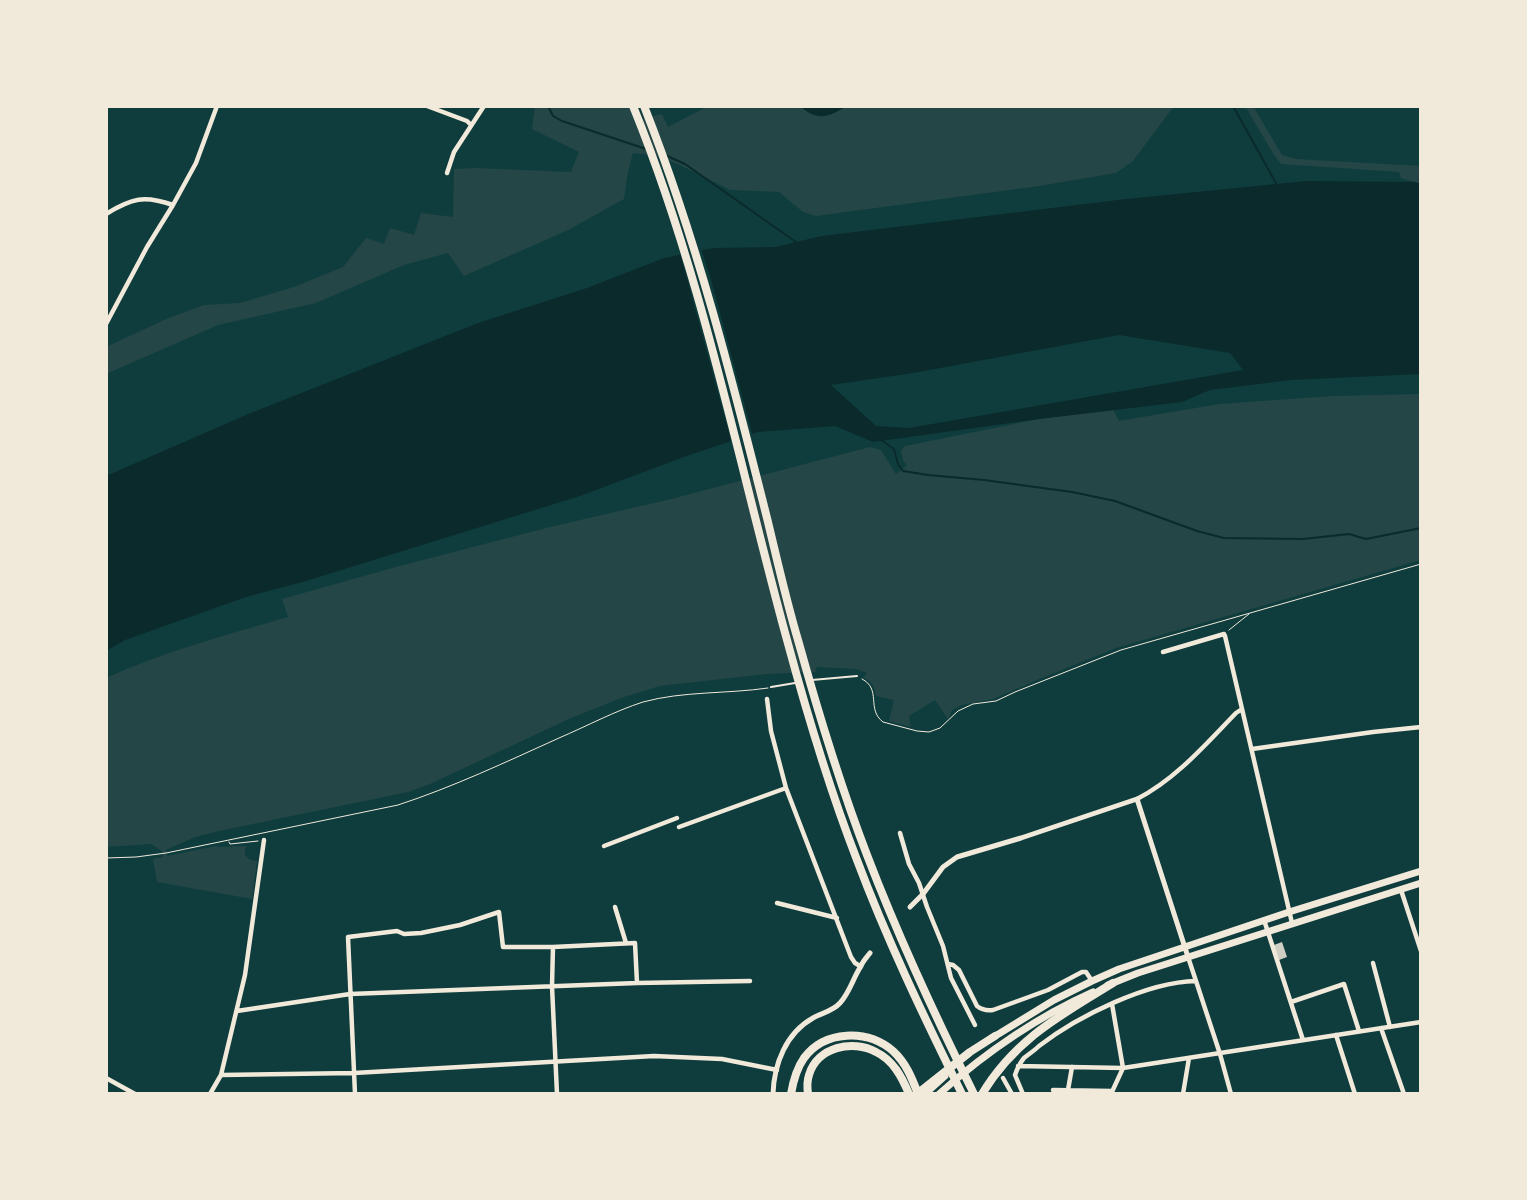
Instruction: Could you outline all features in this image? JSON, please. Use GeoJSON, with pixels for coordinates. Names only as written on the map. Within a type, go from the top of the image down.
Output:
{"type":"FeatureCollection","features":[{"type":"Feature","properties":{"kind":"highway"},"geometry":{"type":"LineString","coordinates":[[633,106],[662,181],[695,287],[774,591],[801,691],[824,766],[856,858],[893,948],[962,1094]]}},
{"type":"Feature","properties":{"kind":"highway"},"geometry":{"type":"LineString","coordinates":[[644,106],[670,175],[705,283],[795,629],[834,762],[884,900],[939,1023],[981,1094],[995,1073],[1033,1034],[1113,983]]}},
{"type":"Feature","properties":{"kind":"highway"},"geometry":{"type":"LineString","coordinates":[[791,1094],[798,1069],[804,1058],[814,1048],[824,1042],[848,1035],[872,1039],[887,1047],[900,1059],[912,1079],[917,1094],[970,1052],[995,1036],[1054,1000],[1119,969],[1264,920],[1421,871]]}},
{"type":"Feature","properties":{"kind":"highway"},"geometry":{"type":"LineString","coordinates":[[939,1094],[995,1049],[1037,1021],[1138,972],[1421,883]]}},
{"type":"Feature","properties":{"kind":"highway"},"geometry":{"type":"LineString","coordinates":[[925,1094],[995,1036]]}},
{"type":"Feature","properties":{"kind":"highway"},"geometry":{"type":"LineString","coordinates":[[808,1094],[809,1074],[816,1061],[832,1050],[851,1045],[868,1048],[885,1058],[898,1073],[909,1094]]}},
{"type":"Feature","properties":{"kind":"highway"},"geometry":{"type":"LineString","coordinates":[[952,1047],[974,1094]]}},
{"type":"Feature","properties":{"kind":"street"},"geometry":{"type":"LineString","coordinates":[[106,324],[196,163],[217,106]]}},
{"type":"Feature","properties":{"kind":"street"},"geometry":{"type":"LineString","coordinates":[[427,106],[472,124]]}},
{"type":"Feature","properties":{"kind":"street"},"geometry":{"type":"LineString","coordinates":[[447,174],[454,152],[484,106]]}},
{"type":"Feature","properties":{"kind":"street"},"geometry":{"type":"LineString","coordinates":[[106,214],[122,204],[139,199],[158,200],[173,205]]}},
{"type":"Feature","properties":{"kind":"street"},"geometry":{"type":"LineString","coordinates":[[1163,652],[1224,634],[1225,636],[1292,923]]}},
{"type":"Feature","properties":{"kind":"street"},"geometry":{"type":"LineString","coordinates":[[767,699],[771,731],[786,788],[851,957],[860,966]]}},
{"type":"Feature","properties":{"kind":"street"},"geometry":{"type":"LineString","coordinates":[[910,907],[923,894],[943,867],[957,857],[1137,800],[1167,781],[1242,709]]}},
{"type":"Feature","properties":{"kind":"street"},"geometry":{"type":"LineString","coordinates":[[1252,748],[1421,727]]}},
{"type":"Feature","properties":{"kind":"street"},"geometry":{"type":"LineString","coordinates":[[679,827],[786,788]]}},
{"type":"Feature","properties":{"kind":"street"},"geometry":{"type":"LineString","coordinates":[[1137,800],[1220,1054],[1231,1094]]}},
{"type":"Feature","properties":{"kind":"street"},"geometry":{"type":"LineString","coordinates":[[604,846],[677,818]]}},
{"type":"Feature","properties":{"kind":"street"},"geometry":{"type":"LineString","coordinates":[[900,833],[910,864],[943,946],[952,978],[975,1025]]}},
{"type":"Feature","properties":{"kind":"street"},"geometry":{"type":"LineString","coordinates":[[210,1094],[221,1075],[237,1011],[248,958],[264,840]]}},
{"type":"Feature","properties":{"kind":"street"},"geometry":{"type":"LineString","coordinates":[[1401,890],[1421,951]]}},
{"type":"Feature","properties":{"kind":"street"},"geometry":{"type":"LineString","coordinates":[[777,903],[837,918]]}},
{"type":"Feature","properties":{"kind":"street"},"geometry":{"type":"LineString","coordinates":[[615,907],[626,943]]}},
{"type":"Feature","properties":{"kind":"street"},"geometry":{"type":"LineString","coordinates":[[355,1094],[348,937],[397,931],[404,934],[421,933],[460,925],[499,912],[503,947],[553,947],[635,943],[637,983]]}},
{"type":"Feature","properties":{"kind":"street"},"geometry":{"type":"LineString","coordinates":[[1264,920],[1303,1040]]}},
{"type":"Feature","properties":{"kind":"street"},"geometry":{"type":"LineString","coordinates":[[553,947],[552,986],[557,1094]]}},
{"type":"Feature","properties":{"kind":"street"},"geometry":{"type":"LineString","coordinates":[[773,1094],[777,1070],[791,1036],[803,1024],[838,1005],[846,997],[860,966],[870,953]]}},
{"type":"Feature","properties":{"kind":"street"},"geometry":{"type":"LineString","coordinates":[[1373,963],[1390,1027]]}},
{"type":"Feature","properties":{"kind":"street"},"geometry":{"type":"LineString","coordinates":[[948,964],[953,965],[959,970],[977,1006],[988,1010],[1037,995],[1082,972],[1086,972],[1092,981]]}},
{"type":"Feature","properties":{"kind":"street"},"geometry":{"type":"LineString","coordinates":[[237,1011],[350,994],[637,983],[750,981]]}},
{"type":"Feature","properties":{"kind":"street"},"geometry":{"type":"LineString","coordinates":[[1023,1094],[1015,1075],[1018,1066],[1025,1058],[1058,1032],[1112,1004],[1148,990],[1183,981],[1196,981]]}},
{"type":"Feature","properties":{"kind":"street"},"geometry":{"type":"LineString","coordinates":[[1291,1002],[1344,984],[1359,1031]]}},
{"type":"Feature","properties":{"kind":"street"},"geometry":{"type":"LineString","coordinates":[[1053,1090],[1111,1092],[1123,1068],[1112,1004]]}},
{"type":"Feature","properties":{"kind":"street"},"geometry":{"type":"LineString","coordinates":[[1018,1066],[1123,1068],[1421,1022]]}},
{"type":"Feature","properties":{"kind":"street"},"geometry":{"type":"LineString","coordinates":[[1381,1028],[1404,1094]]}},
{"type":"Feature","properties":{"kind":"street"},"geometry":{"type":"LineString","coordinates":[[1336,1035],[1355,1094]]}},
{"type":"Feature","properties":{"kind":"street"},"geometry":{"type":"LineString","coordinates":[[221,1075],[354,1073],[654,1056],[722,1059],[777,1070]]}},
{"type":"Feature","properties":{"kind":"street"},"geometry":{"type":"LineString","coordinates":[[1183,1094],[1189,1058]]}},
{"type":"Feature","properties":{"kind":"street"},"geometry":{"type":"LineString","coordinates":[[1068,1090],[1072,1067]]}},
{"type":"Feature","properties":{"kind":"street"},"geometry":{"type":"LineString","coordinates":[[106,1078],[135,1094]]}},
{"type":"Feature","properties":{"kind":"street"},"geometry":{"type":"LineString","coordinates":[[1003,1078],[1012,1094]]}},
{"type":"Feature","properties":{"kind":"lane"},"geometry":{"type":"LineString","coordinates":[[771,687],[817,679],[857,676]]}},
{"type":"Feature","properties":{"kind":"path"},"geometry":{"type":"LineString","coordinates":[[857,676],[868,682],[872,688],[875,712],[883,722],[917,731],[929,732],[940,728],[958,711],[973,704],[996,701],[1121,650],[1421,564]]}},
{"type":"Feature","properties":{"kind":"path"},"geometry":{"type":"LineString","coordinates":[[1224,634],[1249,616],[1249,614]]}},
{"type":"Feature","properties":{"kind":"path"},"geometry":{"type":"LineString","coordinates":[[106,858],[136,857],[228,841],[398,806],[476,775],[601,719],[642,703],[711,692],[771,687]]}},
{"type":"Feature","properties":{"kind":"path"},"geometry":{"type":"LineString","coordinates":[[228,841],[230,844],[240,844],[264,840]]}},
{"type":"Feature","properties":{"kind":"shaded area"},"geometry":{"type":"Polygon","coordinates":[[[535,106],[629,106],[635,121],[662,114],[668,127],[708,106],[1174,106],[1133,161],[1116,173],[1039,186],[816,216],[803,212],[779,192],[730,190],[657,156],[633,153],[624,199],[568,230],[464,276],[448,253],[404,265],[316,303],[218,325],[106,374],[106,347],[166,319],[204,305],[240,303],[294,287],[343,267],[366,238],[384,244],[390,228],[414,235],[421,213],[453,217],[454,169],[476,168],[571,172],[579,152],[532,129],[535,106]]]}},
{"type":"Feature","properties":{"kind":"shaded area"},"geometry":{"type":"Polygon","coordinates":[[[800,106],[846,106],[834,113],[817,116],[800,106]]]}},
{"type":"Feature","properties":{"kind":"shaded area"},"geometry":{"type":"Polygon","coordinates":[[[1245,106],[1253,106],[1282,155],[1296,159],[1421,166],[1421,184],[1401,178],[1399,172],[1281,164],[1245,106]]]}},
{"type":"Feature","properties":{"kind":"shaded area"},"geometry":{"type":"Polygon","coordinates":[[[1306,181],[1415,182],[1421,184],[1421,374],[1291,380],[1210,390],[1182,402],[873,442],[835,426],[758,432],[681,458],[580,496],[306,581],[246,597],[125,640],[106,651],[106,476],[246,415],[478,323],[587,288],[664,258],[713,248],[775,247],[822,236],[1126,199],[1306,181]],[[1119,335],[913,373],[831,385],[876,426],[909,428],[1243,370],[1230,353],[1119,335]]]}},
{"type":"Feature","properties":{"kind":"shaded area"},"geometry":{"type":"Polygon","coordinates":[[[1421,394],[1421,560],[1116,648],[993,699],[962,705],[952,710],[948,719],[935,700],[909,716],[911,727],[889,721],[894,700],[876,696],[872,685],[863,678],[867,673],[856,669],[817,667],[815,670],[817,672],[767,674],[660,686],[624,697],[571,718],[430,784],[408,792],[219,831],[195,837],[166,850],[167,856],[216,846],[247,846],[245,855],[250,860],[257,861],[252,899],[157,882],[153,859],[163,857],[162,851],[151,844],[106,847],[106,678],[174,652],[288,617],[282,599],[550,527],[671,499],[870,447],[881,450],[896,474],[907,465],[903,460],[901,451],[905,446],[1039,419],[1113,410],[1119,421],[1219,404],[1332,396],[1421,394]]]}},
{"type":"Feature","properties":{"kind":"pier"},"geometry":{"type":"Polygon","coordinates":[[[701,248],[753,437],[732,444],[680,253],[701,248]]]}},
{"type":"Feature","properties":{"kind":"building"},"geometry":{"type":"Polygon","coordinates":[[[1282,942],[1287,957],[1279,960],[1274,945],[1282,942]]]}},
{"type":"Feature","properties":{"kind":"waterway"},"geometry":{"type":"LineString","coordinates":[[548,106],[553,116],[562,121],[646,149]]}},
{"type":"Feature","properties":{"kind":"waterway"},"geometry":{"type":"LineString","coordinates":[[1233,106],[1277,185]]}},
{"type":"Feature","properties":{"kind":"waterway"},"geometry":{"type":"LineString","coordinates":[[665,155],[685,164],[796,242]]}},
{"type":"Feature","properties":{"kind":"waterway"},"geometry":{"type":"LineString","coordinates":[[881,440],[894,449],[898,464],[903,471],[1072,492],[1115,501],[1197,531],[1224,538],[1303,539],[1349,534],[1366,539],[1421,528]]}}]}
